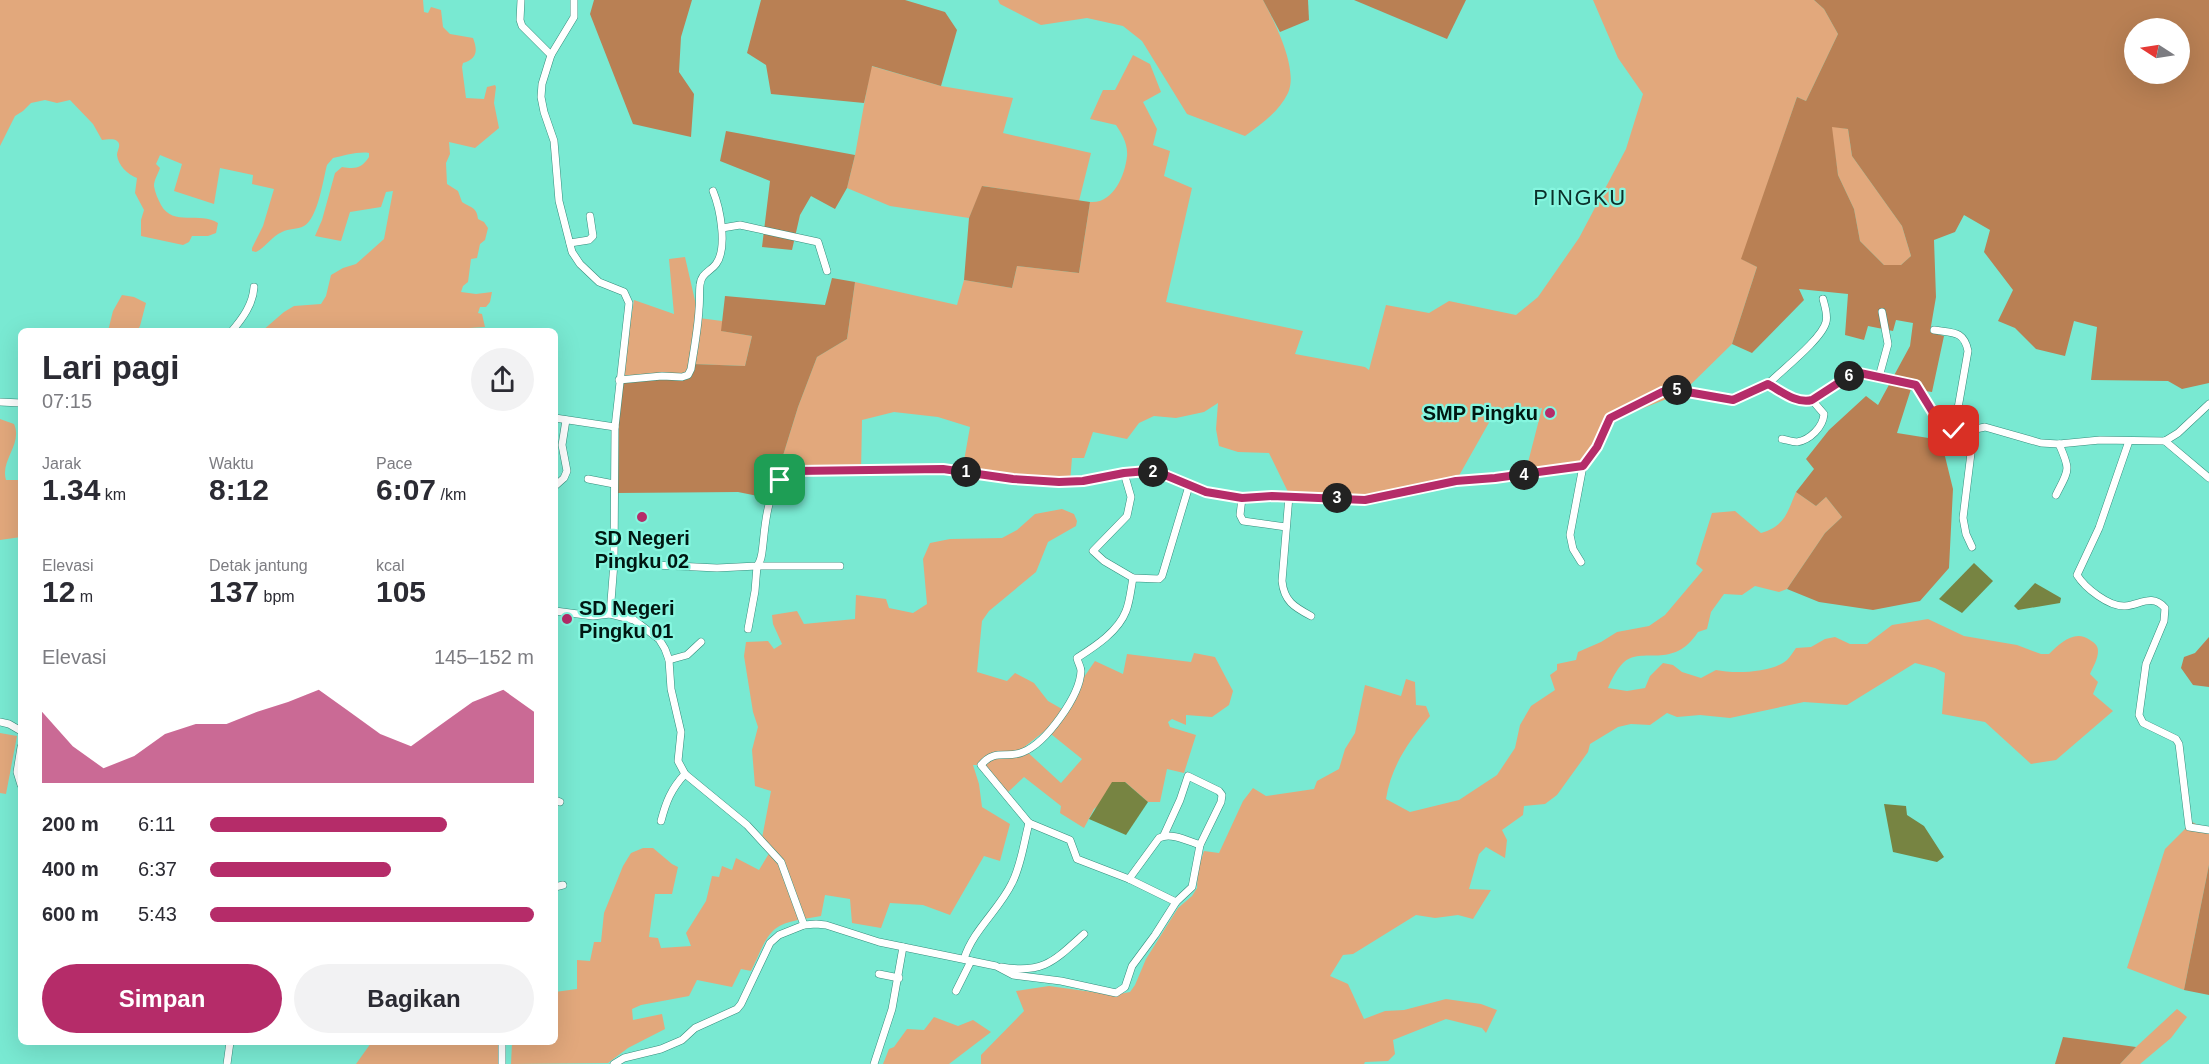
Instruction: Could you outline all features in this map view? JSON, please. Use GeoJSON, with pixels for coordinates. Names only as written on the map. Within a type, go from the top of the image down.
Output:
{"type":"FeatureCollection","features":[{"type":"Feature","properties":{"kind":"street"},"geometry":{"type":"LineString","coordinates":[[520,0],[519,20],[522,26],[551,55]]}},
{"type":"Feature","properties":{"kind":"street"},"geometry":{"type":"LineString","coordinates":[[574,0],[574,17],[551,55],[542,84],[541,97],[554,141],[559,201],[572,252],[587,272],[599,282],[624,292],[629,303],[615,427],[614,563],[610,614]]}},
{"type":"Feature","properties":{"kind":"street"},"geometry":{"type":"LineString","coordinates":[[619,380],[662,376],[682,377],[688,375],[691,369],[700,284],[706,272],[715,266],[718,260],[722,228],[719,206],[713,191]]}},
{"type":"Feature","properties":{"kind":"street"},"geometry":{"type":"LineString","coordinates":[[570,243],[589,240],[593,236],[590,216]]}},
{"type":"Feature","properties":{"kind":"street"},"geometry":{"type":"LineString","coordinates":[[722,228],[740,225],[818,242],[827,271]]}},
{"type":"Feature","properties":{"kind":"street"},"geometry":{"type":"LineString","coordinates":[[234,328],[249,307],[254,286]]}},
{"type":"Feature","properties":{"kind":"street"},"geometry":{"type":"LineString","coordinates":[[1581,562],[1571,544],[1570,535],[1583,466],[1597,447],[1610,418],[1662,392],[1676,390],[1733,400],[1768,384],[1814,341],[1825,326],[1827,314],[1823,299]]}},
{"type":"Feature","properties":{"kind":"street"},"geometry":{"type":"LineString","coordinates":[[1879,377],[1888,344],[1882,312]]}},
{"type":"Feature","properties":{"kind":"street"},"geometry":{"type":"LineString","coordinates":[[1934,330],[1962,336],[1966,341],[1968,351],[1958,431],[1971,453],[1963,518],[1966,534],[1972,547]]}},
{"type":"Feature","properties":{"kind":"street"},"geometry":{"type":"LineString","coordinates":[[1768,384],[1804,402],[1812,400],[1852,374],[1879,377],[1916,385],[1940,424],[1958,431],[1985,427],[2017,438],[2059,444],[2100,440],[2165,441],[2178,433],[2209,404]]}},
{"type":"Feature","properties":{"kind":"street"},"geometry":{"type":"LineString","coordinates":[[1782,439],[1800,442],[1821,426],[1824,414],[1812,400]]}},
{"type":"Feature","properties":{"kind":"street"},"geometry":{"type":"LineString","coordinates":[[0,402],[18,403]]}},
{"type":"Feature","properties":{"kind":"street"},"geometry":{"type":"LineString","coordinates":[[558,419],[615,427]]}},
{"type":"Feature","properties":{"kind":"street"},"geometry":{"type":"LineString","coordinates":[[558,483],[567,471],[562,445],[566,420]]}},
{"type":"Feature","properties":{"kind":"street"},"geometry":{"type":"LineString","coordinates":[[2129,441],[2103,518],[2077,575],[2086,586],[2116,604],[2125,606],[2154,600],[2164,608],[2164,621],[2146,664],[2139,715],[2143,723],[2176,739],[2179,744],[2187,794],[2189,827],[2209,830]]}},
{"type":"Feature","properties":{"kind":"street"},"geometry":{"type":"LineString","coordinates":[[2165,441],[2209,478]]}},
{"type":"Feature","properties":{"kind":"street"},"geometry":{"type":"LineString","coordinates":[[2056,495],[2068,472],[2068,463],[2059,444]]}},
{"type":"Feature","properties":{"kind":"street"},"geometry":{"type":"LineString","coordinates":[[748,629],[766,519],[776,487],[786,474],[796,471],[943,469],[1013,479],[1059,482],[1083,481],[1147,471],[1165,475],[1206,492],[1242,498],[1290,496],[1365,500],[1456,481],[1583,466]]}},
{"type":"Feature","properties":{"kind":"street"},"geometry":{"type":"LineString","coordinates":[[1124,473],[1131,497],[1126,516],[1093,551],[1104,561],[1133,578],[1160,579],[1162,576],[1189,486]]}},
{"type":"Feature","properties":{"kind":"street"},"geometry":{"type":"LineString","coordinates":[[588,479],[614,484]]}},
{"type":"Feature","properties":{"kind":"street"},"geometry":{"type":"LineString","coordinates":[[1290,496],[1282,581],[1283,593],[1293,606],[1311,616]]}},
{"type":"Feature","properties":{"kind":"street"},"geometry":{"type":"LineString","coordinates":[[1242,498],[1240,515],[1243,521],[1286,526]]}},
{"type":"Feature","properties":{"kind":"street"},"geometry":{"type":"LineString","coordinates":[[614,563],[717,568],[840,566]]}},
{"type":"Feature","properties":{"kind":"street"},"geometry":{"type":"LineString","coordinates":[[1133,578],[1126,611],[1120,621],[1093,648],[1077,658],[1081,669],[1079,679],[1064,713],[1047,735],[1022,753],[993,755],[981,765],[1029,823],[1070,840],[1077,859],[1129,879],[1176,902]]}},
{"type":"Feature","properties":{"kind":"street"},"geometry":{"type":"LineString","coordinates":[[558,611],[593,616],[610,614],[625,616],[648,629],[659,639],[669,660],[671,689],[681,732],[678,761],[685,774],[700,789],[747,825],[781,862],[804,925]]}},
{"type":"Feature","properties":{"kind":"street"},"geometry":{"type":"LineString","coordinates":[[669,660],[687,655],[701,642]]}},
{"type":"Feature","properties":{"kind":"street"},"geometry":{"type":"LineString","coordinates":[[0,722],[18,729]]}},
{"type":"Feature","properties":{"kind":"street"},"geometry":{"type":"LineString","coordinates":[[661,822],[666,800],[673,787],[685,774]]}},
{"type":"Feature","properties":{"kind":"street"},"geometry":{"type":"LineString","coordinates":[[996,966],[1013,975],[1120,992],[1128,981],[1132,966],[1155,936],[1176,902],[1192,887],[1200,845],[1221,802],[1222,795],[1219,791],[1188,776],[1164,835],[1159,838],[1129,879]]}},
{"type":"Feature","properties":{"kind":"street"},"geometry":{"type":"LineString","coordinates":[[956,991],[972,940],[985,925],[1013,881],[1029,823]]}},
{"type":"Feature","properties":{"kind":"street"},"geometry":{"type":"LineString","coordinates":[[1164,835],[1200,845]]}},
{"type":"Feature","properties":{"kind":"street"},"geometry":{"type":"LineString","coordinates":[[558,886],[563,885]]}},
{"type":"Feature","properties":{"kind":"street"},"geometry":{"type":"LineString","coordinates":[[614,1064],[624,1058],[672,1045],[689,1035],[695,1028],[737,1009],[770,943],[779,935],[804,925],[826,926],[903,947],[1020,970],[1041,967],[1054,961],[1084,934]]}},
{"type":"Feature","properties":{"kind":"street"},"geometry":{"type":"LineString","coordinates":[[874,1064],[892,1009],[903,947]]}},
{"type":"Feature","properties":{"kind":"street"},"geometry":{"type":"LineString","coordinates":[[879,974],[899,978]]}},
{"type":"Feature","properties":{"kind":"street"},"geometry":{"type":"LineString","coordinates":[[227,1064],[230,1045]]}},
{"type":"Feature","properties":{"kind":"street"},"geometry":{"type":"LineString","coordinates":[[502,1045],[502,1064]]}},
{"type":"Feature","properties":{"kind":"shaded area"},"geometry":{"type":"Polygon","coordinates":[[[0,0],[423,0],[424,12],[428,13],[431,7],[441,10],[443,27],[450,34],[473,38],[476,51],[474,57],[463,63],[462,67],[466,98],[484,99],[487,87],[495,85],[496,87],[494,103],[499,128],[475,148],[449,142],[450,154],[446,163],[447,184],[458,191],[462,202],[475,210],[478,219],[488,228],[485,240],[480,244],[477,258],[471,259],[468,282],[463,286],[461,292],[476,294],[492,292],[490,302],[486,307],[480,307],[478,313],[482,314],[485,327],[265,328],[294,306],[321,304],[326,296],[331,275],[356,264],[384,239],[393,191],[386,192],[381,207],[350,212],[341,241],[315,236],[322,220],[335,173],[342,167],[360,166],[369,157],[369,153],[333,158],[327,165],[322,189],[309,222],[304,226],[278,234],[256,252],[252,251],[252,248],[263,226],[274,189],[252,184],[253,175],[220,168],[214,204],[174,191],[182,164],[160,155],[156,164],[160,168],[154,186],[166,212],[180,217],[203,218],[218,223],[216,233],[208,236],[192,236],[189,242],[183,245],[141,236],[141,220],[144,210],[135,193],[137,178],[121,166],[117,155],[119,146],[117,141],[102,140],[93,124],[70,100],[57,103],[45,100],[31,103],[15,116],[0,146],[0,0]]]}},
{"type":"Feature","properties":{"kind":"shaded area"},"geometry":{"type":"Polygon","coordinates":[[[594,0],[692,0],[681,37],[679,72],[694,94],[691,137],[633,124],[590,14],[594,0]]]}},
{"type":"Feature","properties":{"kind":"shaded area"},"geometry":{"type":"Polygon","coordinates":[[[761,0],[905,0],[945,12],[957,30],[941,86],[872,66],[864,103],[771,94],[766,65],[747,53],[761,0]]]}},
{"type":"Feature","properties":{"kind":"shaded area"},"geometry":{"type":"Polygon","coordinates":[[[998,0],[1263,0],[1279,32],[1288,59],[1291,83],[1288,93],[1275,112],[1245,136],[1187,114],[1142,41],[1123,26],[1087,18],[1041,25],[1000,4],[998,0]]]}},
{"type":"Feature","properties":{"kind":"shaded area"},"geometry":{"type":"Polygon","coordinates":[[[1263,0],[1308,0],[1309,20],[1280,32],[1263,0]]]}},
{"type":"Feature","properties":{"kind":"shaded area"},"geometry":{"type":"Polygon","coordinates":[[[1354,0],[1466,0],[1447,39],[1354,0]]]}},
{"type":"Feature","properties":{"kind":"shaded area"},"geometry":{"type":"Polygon","coordinates":[[[1593,0],[1814,0],[1824,9],[1838,34],[1806,101],[1797,97],[1742,259],[1757,267],[1732,344],[1682,393],[1613,420],[1589,468],[1524,478],[1542,408],[1491,419],[1456,481],[1355,500],[1288,492],[1269,453],[1238,452],[1219,446],[1216,429],[1218,403],[1204,412],[1176,418],[1154,416],[1139,423],[1127,439],[1093,432],[1084,458],[1072,458],[1070,482],[962,472],[970,427],[938,417],[894,412],[862,420],[861,473],[802,469],[784,476],[781,462],[817,357],[847,339],[855,282],[957,305],[964,280],[1012,288],[1017,266],[1079,273],[1090,202],[1098,201],[1111,194],[1124,172],[1127,156],[1126,143],[1116,125],[1090,119],[1103,90],[1115,90],[1133,55],[1150,64],[1161,92],[1143,102],[1157,129],[1153,145],[1170,151],[1164,176],[1192,188],[1166,302],[1303,331],[1295,354],[1365,367],[1369,370],[1386,305],[1429,313],[1449,301],[1516,315],[1538,297],[1579,238],[1626,149],[1643,94],[1618,58],[1593,0]]]}},
{"type":"Feature","properties":{"kind":"shaded area"},"geometry":{"type":"Polygon","coordinates":[[[1814,0],[2209,0],[2209,383],[2182,389],[2168,381],[2091,380],[2097,327],[2074,321],[2065,356],[2036,349],[2015,328],[1998,321],[2013,290],[1984,252],[1990,230],[1964,215],[1955,232],[1934,240],[1936,297],[1930,332],[1944,336],[1932,392],[1911,389],[1897,433],[1941,440],[1953,489],[1949,568],[1920,601],[1873,610],[1819,602],[1787,589],[1825,533],[1842,517],[1826,497],[1816,506],[1796,492],[1814,469],[1806,459],[1829,430],[1866,396],[1878,405],[1910,346],[1913,323],[1896,320],[1893,331],[1868,326],[1864,340],[1845,335],[1848,294],[1799,289],[1804,300],[1752,353],[1732,344],[1757,267],[1741,259],[1797,97],[1806,101],[1838,34],[1824,9],[1814,0]],[[1832,127],[1838,175],[1854,209],[1860,241],[1884,265],[1901,265],[1911,256],[1902,226],[1852,156],[1848,129],[1832,127]]]}},
{"type":"Feature","properties":{"kind":"shaded area"},"geometry":{"type":"Polygon","coordinates":[[[871,66],[941,86],[1013,98],[1003,133],[1091,153],[1079,201],[983,186],[969,218],[890,206],[847,188],[871,66]]]}},
{"type":"Feature","properties":{"kind":"shaded area"},"geometry":{"type":"Polygon","coordinates":[[[1831,126],[1848,129],[1852,156],[1902,226],[1911,256],[1901,265],[1884,265],[1860,241],[1854,209],[1838,175],[1831,126]]]}},
{"type":"Feature","properties":{"kind":"shaded area"},"geometry":{"type":"Polygon","coordinates":[[[726,131],[855,155],[847,188],[835,209],[811,196],[800,215],[792,250],[762,247],[770,181],[720,161],[726,131]]]}},
{"type":"Feature","properties":{"kind":"shaded area"},"geometry":{"type":"Polygon","coordinates":[[[982,186],[1090,202],[1079,273],[1017,266],[1012,288],[964,280],[969,218],[982,186]]]}},
{"type":"Feature","properties":{"kind":"shaded area"},"geometry":{"type":"Polygon","coordinates":[[[685,257],[699,318],[722,321],[722,331],[752,336],[745,366],[693,364],[686,380],[654,374],[621,382],[634,300],[674,314],[669,259],[685,257]]]}},
{"type":"Feature","properties":{"kind":"shaded area"},"geometry":{"type":"Polygon","coordinates":[[[832,278],[855,282],[847,339],[817,357],[781,462],[784,476],[773,499],[738,492],[617,493],[615,410],[621,382],[654,374],[686,380],[693,364],[745,366],[752,336],[721,331],[725,296],[825,305],[832,278]]]}},
{"type":"Feature","properties":{"kind":"shaded area"},"geometry":{"type":"Polygon","coordinates":[[[122,295],[134,297],[146,303],[139,328],[109,328],[113,311],[122,295]]]}},
{"type":"Feature","properties":{"kind":"shaded area"},"geometry":{"type":"Polygon","coordinates":[[[0,419],[14,424],[16,431],[5,473],[6,480],[18,480],[18,537],[0,540],[0,419]]]}},
{"type":"Feature","properties":{"kind":"shaded area"},"geometry":{"type":"Polygon","coordinates":[[[1796,492],[1816,506],[1826,497],[1842,517],[1825,533],[1787,589],[1779,592],[1755,586],[1742,595],[1724,594],[1711,612],[1707,629],[1698,632],[1688,644],[1678,651],[1631,658],[1619,668],[1608,688],[1627,691],[1645,688],[1650,676],[1663,663],[1673,665],[1682,672],[1701,678],[1716,670],[1742,672],[1763,670],[1787,660],[1796,648],[1811,647],[1825,639],[1835,637],[1850,644],[1867,644],[1892,625],[1928,619],[1964,636],[2017,645],[2041,654],[2049,654],[2073,637],[2084,637],[2095,643],[2098,649],[2090,674],[2098,682],[2093,694],[2113,711],[2056,760],[2031,764],[1985,722],[1942,714],[1945,673],[1915,663],[1847,705],[1804,702],[1730,718],[1700,715],[1677,717],[1667,713],[1650,725],[1631,724],[1618,727],[1590,744],[1588,752],[1557,795],[1545,804],[1524,806],[1523,815],[1502,830],[1507,840],[1505,858],[1486,847],[1479,854],[1469,889],[1491,890],[1473,919],[1458,915],[1435,918],[1416,915],[1353,954],[1343,955],[1330,976],[1348,984],[1364,1019],[1385,1011],[1404,1010],[1446,999],[1481,1004],[1497,1010],[1486,1033],[1482,1028],[1446,1019],[1393,1040],[1395,1054],[1388,1061],[1365,1062],[1364,1064],[981,1064],[981,1055],[1024,1011],[1016,991],[1049,986],[1114,995],[1130,992],[1146,959],[1178,908],[1192,896],[1197,888],[1198,869],[1204,851],[1219,853],[1243,801],[1253,788],[1266,796],[1314,789],[1317,781],[1339,769],[1345,749],[1355,733],[1365,685],[1401,696],[1406,679],[1415,682],[1416,705],[1426,706],[1430,716],[1402,754],[1388,787],[1386,799],[1410,812],[1459,800],[1497,775],[1515,748],[1520,725],[1531,706],[1555,690],[1550,675],[1557,670],[1557,664],[1576,660],[1578,652],[1617,632],[1649,626],[1665,615],[1703,570],[1696,564],[1712,513],[1735,511],[1761,533],[1775,527],[1784,518],[1796,492]]]}},
{"type":"Feature","properties":{"kind":"shaded area"},"geometry":{"type":"Polygon","coordinates":[[[1062,509],[1074,514],[1077,521],[1076,526],[1048,542],[1036,572],[989,611],[982,621],[977,672],[1007,681],[1015,673],[1034,683],[1048,701],[1062,709],[1095,661],[1123,674],[1127,654],[1191,662],[1194,653],[1215,657],[1233,691],[1229,705],[1212,717],[1186,715],[1186,725],[1172,719],[1168,722],[1170,727],[1196,735],[1184,773],[1167,769],[1160,802],[1148,802],[1125,782],[1094,809],[1084,828],[1060,813],[1061,806],[1024,777],[1007,793],[980,765],[973,765],[979,784],[982,807],[1010,824],[1000,861],[984,856],[950,915],[923,905],[890,903],[881,928],[852,923],[850,899],[825,895],[821,916],[791,922],[775,929],[764,943],[751,971],[741,969],[732,987],[697,980],[689,996],[641,1005],[632,1009],[633,1020],[662,1014],[665,1029],[628,1048],[608,1063],[511,1064],[512,1045],[558,1045],[558,992],[577,989],[577,960],[590,961],[594,942],[601,942],[604,913],[623,866],[631,853],[643,848],[653,848],[678,867],[672,894],[655,894],[649,937],[658,938],[661,948],[691,946],[686,933],[706,901],[712,876],[719,877],[722,866],[732,870],[736,858],[759,870],[771,850],[762,838],[771,791],[755,786],[752,750],[758,727],[753,712],[744,656],[746,642],[768,641],[774,649],[782,644],[773,624],[772,615],[797,611],[804,624],[855,619],[856,595],[886,599],[889,608],[913,613],[927,604],[923,559],[930,543],[950,539],[1002,538],[1017,530],[1035,514],[1062,509]],[[1046,730],[1023,748],[1061,783],[1082,759],[1046,730]]]}},
{"type":"Feature","properties":{"kind":"shaded area"},"geometry":{"type":"Polygon","coordinates":[[[1974,563],[1993,581],[1962,613],[1939,599],[1974,563]]]}},
{"type":"Feature","properties":{"kind":"shaded area"},"geometry":{"type":"Polygon","coordinates":[[[2035,583],[2061,598],[2060,603],[2018,610],[2014,606],[2035,583]]]}},
{"type":"Feature","properties":{"kind":"shaded area"},"geometry":{"type":"Polygon","coordinates":[[[2209,637],[2209,687],[2193,685],[2181,668],[2184,657],[2195,653],[2209,637]]]}},
{"type":"Feature","properties":{"kind":"shaded area"},"geometry":{"type":"Polygon","coordinates":[[[0,733],[17,736],[6,794],[0,793],[0,733]]]}},
{"type":"Feature","properties":{"kind":"shaded area"},"geometry":{"type":"Polygon","coordinates":[[[1112,782],[1125,782],[1148,802],[1126,835],[1089,819],[1112,782]]]}},
{"type":"Feature","properties":{"kind":"shaded area"},"geometry":{"type":"Polygon","coordinates":[[[1884,804],[1906,806],[1907,815],[1924,826],[1944,857],[1937,862],[1893,852],[1884,804]]]}},
{"type":"Feature","properties":{"kind":"shaded area"},"geometry":{"type":"Polygon","coordinates":[[[2192,822],[2209,830],[2209,865],[2184,990],[2127,968],[2165,849],[2192,822]]]}},
{"type":"Feature","properties":{"kind":"shaded area"},"geometry":{"type":"Polygon","coordinates":[[[2209,865],[2209,995],[2184,990],[2209,865]]]}},
{"type":"Feature","properties":{"kind":"shaded area"},"geometry":{"type":"Polygon","coordinates":[[[2177,1009],[2187,1017],[2171,1038],[2140,1064],[2120,1064],[2136,1047],[2177,1009]]]}},
{"type":"Feature","properties":{"kind":"shaded area"},"geometry":{"type":"Polygon","coordinates":[[[934,1017],[958,1026],[973,1020],[991,1032],[949,1064],[883,1064],[889,1049],[894,1047],[907,1029],[924,1030],[934,1017]]]}},
{"type":"Feature","properties":{"kind":"shaded area"},"geometry":{"type":"Polygon","coordinates":[[[2063,1037],[2136,1047],[2120,1064],[2055,1064],[2063,1037]]]}},
{"type":"Feature","properties":{"kind":"shaded area"},"geometry":{"type":"Polygon","coordinates":[[[370,1045],[503,1045],[502,1064],[356,1064],[370,1045]]]}},
{"type":"Feature","properties":{"kind":"place","name":"SMP Pingku"},"geometry":{"type":"Point","coordinates":[1550,413]}},
{"type":"Feature","properties":{"kind":"place","name":"SD Negeri Pingku 02"},"geometry":{"type":"Point","coordinates":[642,517]}},
{"type":"Feature","properties":{"kind":"place","name":"SD Negeri Pingku 01"},"geometry":{"type":"Point","coordinates":[567,619]}},
{"type":"Feature","properties":{"kind":"district","name":"PINGKU"},"geometry":{"type":"Point","coordinates":[1580,197]}},
{"type":"Feature","properties":{"kind":"route"},"geometry":{"type":"LineString","coordinates":[[780,480],[786,474],[796,471],[943,469],[1013,479],[1059,482],[1083,481],[1139,470],[1165,475],[1206,492],[1242,498],[1272,496],[1365,500],[1456,481],[1573,469],[1583,466],[1597,447],[1610,418],[1669,390],[1733,400],[1768,384],[1804,402],[1812,400],[1852,374],[1860,373],[1911,382],[1916,385],[1940,424],[1954,431]]}}]}
